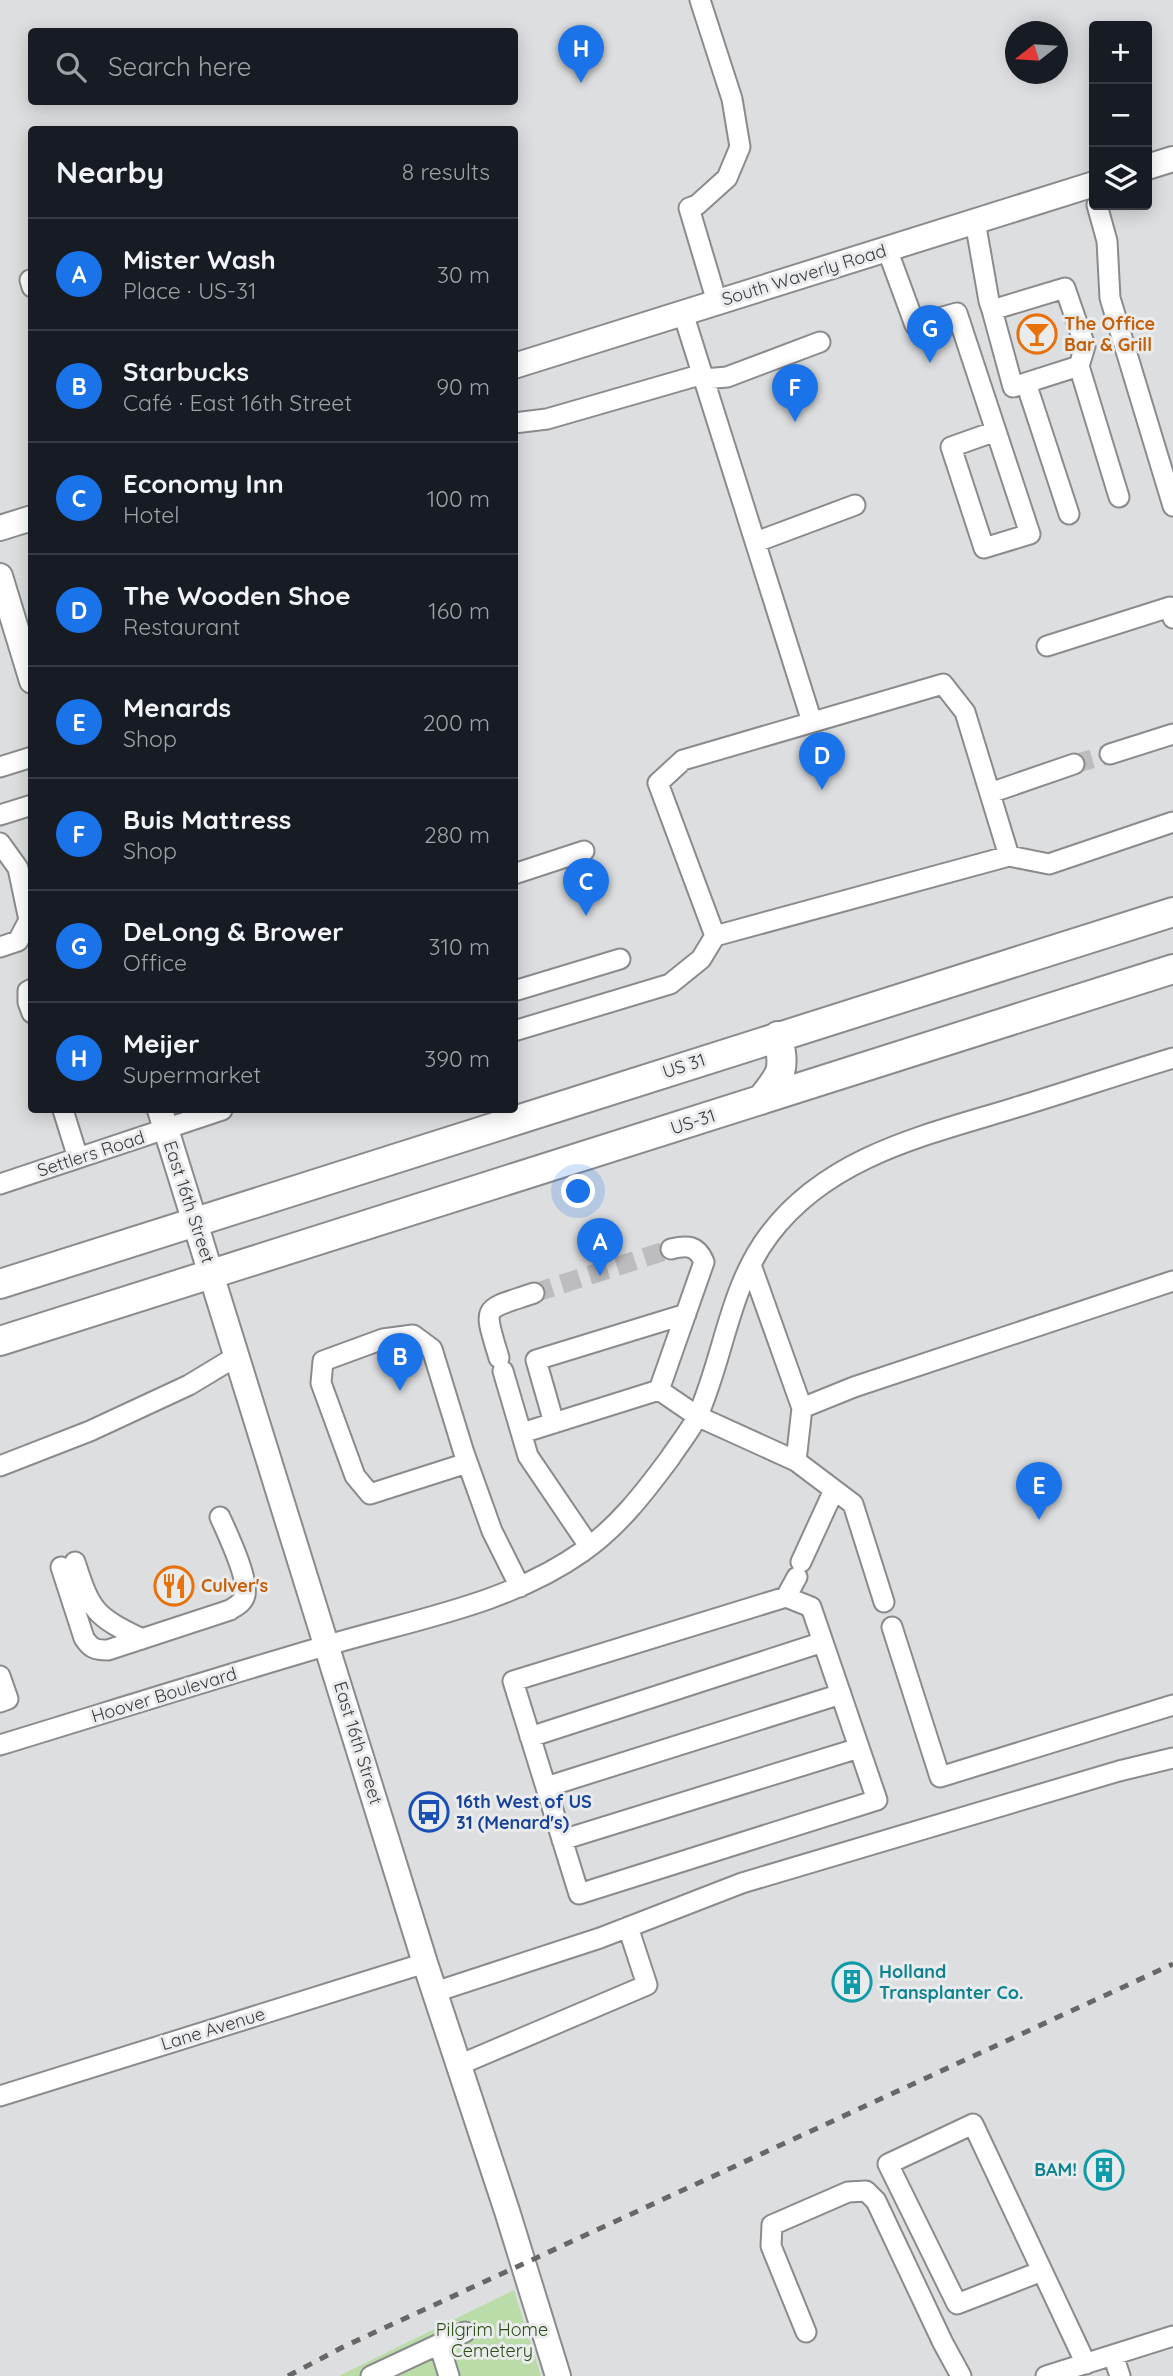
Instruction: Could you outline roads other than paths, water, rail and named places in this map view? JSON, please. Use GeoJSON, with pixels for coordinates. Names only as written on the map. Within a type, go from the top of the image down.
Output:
{"type":"FeatureCollection","features":[{"type":"Feature","properties":{"kind":"highway","name":"US 31"},"geometry":{"type":"LineString","coordinates":[[0,1284],[1173,912]]}},
{"type":"Feature","properties":{"kind":"highway","name":"US-31"},"geometry":{"type":"LineString","coordinates":[[0,1341],[1173,969]]}},
{"type":"Feature","properties":{"kind":"highway"},"geometry":{"type":"LineString","coordinates":[[761,1100],[778,1079],[784,1062],[778,1036]]}},
{"type":"Feature","properties":{"kind":"main road"},"geometry":{"type":"LineString","coordinates":[[1152,165],[1173,159]]}},
{"type":"Feature","properties":{"kind":"main road","name":"South Waverly Road"},"geometry":{"type":"LineString","coordinates":[[518,365],[975,221],[1089,193]]}},
{"type":"Feature","properties":{"kind":"main road"},"geometry":{"type":"LineString","coordinates":[[0,528],[28,519]]}},
{"type":"Feature","properties":{"kind":"main road"},"geometry":{"type":"LineString","coordinates":[[0,576],[28,668]]}},
{"type":"Feature","properties":{"kind":"main road","name":"East 16th Street"},"geometry":{"type":"LineString","coordinates":[[163,1119],[425,1963],[512,2224],[558,2376]]}},
{"type":"Feature","properties":{"kind":"street"},"geometry":{"type":"LineString","coordinates":[[700,0],[732,99],[740,147],[727,178],[697,205],[689,208],[717,302]]}},
{"type":"Feature","properties":{"kind":"street"},"geometry":{"type":"LineString","coordinates":[[1099,210],[1107,242],[1110,298],[1173,506]]}},
{"type":"Feature","properties":{"kind":"street"},"geometry":{"type":"LineString","coordinates":[[975,221],[992,310],[1013,387],[1079,366]]}},
{"type":"Feature","properties":{"kind":"street"},"geometry":{"type":"LineString","coordinates":[[887,248],[915,325],[957,313],[996,431],[1030,534],[984,548],[951,447],[996,431]]}},
{"type":"Feature","properties":{"kind":"street"},"geometry":{"type":"LineString","coordinates":[[992,310],[1065,288],[1085,346],[1079,366],[1119,497]]}},
{"type":"Feature","properties":{"kind":"street"},"geometry":{"type":"LineString","coordinates":[[683,313],[813,722]]}},
{"type":"Feature","properties":{"kind":"street"},"geometry":{"type":"LineString","coordinates":[[518,423],[547,419],[704,377],[727,377],[820,342]]}},
{"type":"Feature","properties":{"kind":"street"},"geometry":{"type":"LineString","coordinates":[[1026,383],[1069,514]]}},
{"type":"Feature","properties":{"kind":"street"},"geometry":{"type":"LineString","coordinates":[[756,542],[855,505]]}},
{"type":"Feature","properties":{"kind":"street"},"geometry":{"type":"LineString","coordinates":[[1047,646],[1170,607],[1173,618]]}},
{"type":"Feature","properties":{"kind":"street"},"geometry":{"type":"LineString","coordinates":[[715,936],[658,783],[683,760],[943,684],[965,712],[1009,856]]}},
{"type":"Feature","properties":{"kind":"street"},"geometry":{"type":"LineString","coordinates":[[1110,754],[1173,734]]}},
{"type":"Feature","properties":{"kind":"street"},"geometry":{"type":"LineString","coordinates":[[0,767],[28,758]]}},
{"type":"Feature","properties":{"kind":"street"},"geometry":{"type":"LineString","coordinates":[[990,793],[1074,764]]}},
{"type":"Feature","properties":{"kind":"street"},"geometry":{"type":"LineString","coordinates":[[0,815],[28,806]]}},
{"type":"Feature","properties":{"kind":"street"},"geometry":{"type":"LineString","coordinates":[[518,1030],[670,984],[702,959],[715,936],[1009,856],[1049,864],[1173,822]]}},
{"type":"Feature","properties":{"kind":"street"},"geometry":{"type":"LineString","coordinates":[[0,843],[18,868],[28,911]]}},
{"type":"Feature","properties":{"kind":"street"},"geometry":{"type":"LineString","coordinates":[[518,873],[584,851]]}},
{"type":"Feature","properties":{"kind":"street"},"geometry":{"type":"LineString","coordinates":[[0,947],[19,941],[28,924]]}},
{"type":"Feature","properties":{"kind":"street"},"geometry":{"type":"LineString","coordinates":[[518,990],[620,959]]}},
{"type":"Feature","properties":{"kind":"street","name":"Hoover Boulevard"},"geometry":{"type":"LineString","coordinates":[[0,1745],[327,1645],[469,1605],[520,1587],[550,1572],[612,1528],[644,1493],[697,1416],[739,1292],[751,1265],[768,1236],[814,1188],[841,1170],[917,1139],[1173,1058]]}},
{"type":"Feature","properties":{"kind":"street"},"geometry":{"type":"LineString","coordinates":[[67,1113],[78,1158]]}},
{"type":"Feature","properties":{"kind":"street","name":"Settlers Road"},"geometry":{"type":"LineString","coordinates":[[0,1184],[78,1158],[163,1119],[202,1113]]}},
{"type":"Feature","properties":{"kind":"street"},"geometry":{"type":"LineString","coordinates":[[659,1390],[704,1262],[693,1247],[671,1249]]}},
{"type":"Feature","properties":{"kind":"street"},"geometry":{"type":"LineString","coordinates":[[751,1265],[802,1408],[796,1461]]}},
{"type":"Feature","properties":{"kind":"street"},"geometry":{"type":"LineString","coordinates":[[802,1408],[854,1387],[1173,1281]]}},
{"type":"Feature","properties":{"kind":"street"},"geometry":{"type":"LineString","coordinates":[[534,1293],[495,1306],[489,1311],[487,1318],[528,1456],[589,1546]]}},
{"type":"Feature","properties":{"kind":"street"},"geometry":{"type":"LineString","coordinates":[[554,1423],[536,1360],[686,1314]]}},
{"type":"Feature","properties":{"kind":"street"},"geometry":{"type":"LineString","coordinates":[[467,1463],[370,1494],[355,1476],[321,1383],[323,1361],[383,1339],[413,1335],[432,1349],[467,1463],[492,1531],[520,1587]]}},
{"type":"Feature","properties":{"kind":"street"},"geometry":{"type":"LineString","coordinates":[[0,1466],[90,1431],[189,1385],[237,1356]]}},
{"type":"Feature","properties":{"kind":"street"},"geometry":{"type":"LineString","coordinates":[[659,1390],[697,1416],[796,1461],[853,1504],[884,1602]]}},
{"type":"Feature","properties":{"kind":"street"},"geometry":{"type":"LineString","coordinates":[[522,1433],[659,1390]]}},
{"type":"Feature","properties":{"kind":"street"},"geometry":{"type":"LineString","coordinates":[[786,1597],[834,1490]]}},
{"type":"Feature","properties":{"kind":"street"},"geometry":{"type":"LineString","coordinates":[[142,1639],[99,1615],[68,1564],[84,1639],[90,1647],[108,1650],[142,1639],[230,1610],[241,1603],[245,1595],[245,1585],[234,1548],[220,1517]]}},
{"type":"Feature","properties":{"kind":"street"},"geometry":{"type":"LineString","coordinates":[[786,1597],[811,1607],[823,1642],[877,1800],[579,1894],[513,1681],[786,1597]]}},
{"type":"Feature","properties":{"kind":"street"},"geometry":{"type":"LineString","coordinates":[[892,1627],[940,1777],[1173,1705]]}},
{"type":"Feature","properties":{"kind":"street"},"geometry":{"type":"LineString","coordinates":[[530,1737],[823,1642]]}},
{"type":"Feature","properties":{"kind":"street"},"geometry":{"type":"LineString","coordinates":[[0,1676],[8,1699],[0,1702]]}},
{"type":"Feature","properties":{"kind":"street"},"geometry":{"type":"LineString","coordinates":[[546,1787],[841,1694]]}},
{"type":"Feature","properties":{"kind":"street"},"geometry":{"type":"LineString","coordinates":[[562,1840],[859,1748]]}},
{"type":"Feature","properties":{"kind":"street"},"geometry":{"type":"LineString","coordinates":[[435,1993],[628,1927],[742,1883],[1119,1771],[1173,1758]]}},
{"type":"Feature","properties":{"kind":"street"},"geometry":{"type":"LineString","coordinates":[[459,2065],[647,1985],[628,1927]]}},
{"type":"Feature","properties":{"kind":"street","name":"Lane Avenue"},"geometry":{"type":"LineString","coordinates":[[0,2096],[425,1963]]}},
{"type":"Feature","properties":{"kind":"street"},"geometry":{"type":"LineString","coordinates":[[1042,2271],[957,2304],[888,2164],[973,2124],[1086,2364]]}},
{"type":"Feature","properties":{"kind":"street"},"geometry":{"type":"LineString","coordinates":[[806,2332],[771,2246],[772,2225],[848,2192],[866,2191],[876,2201],[961,2376]]}},
{"type":"Feature","properties":{"kind":"street"},"geometry":{"type":"LineString","coordinates":[[372,2376],[466,2332]]}},
{"type":"Feature","properties":{"kind":"street"},"geometry":{"type":"LineString","coordinates":[[1059,2374],[1173,2336]]}},
{"type":"Feature","properties":{"kind":"street"},"geometry":{"type":"LineString","coordinates":[[439,2344],[449,2376]]}},
{"type":"Feature","properties":{"kind":"street"},"geometry":{"type":"LineString","coordinates":[[1113,2355],[1120,2376]]}},
{"type":"Feature","properties":{"kind":"tunnel"},"geometry":{"type":"LineString","coordinates":[[1074,764],[1110,754]]}},
{"type":"Feature","properties":{"kind":"tunnel"},"geometry":{"type":"LineString","coordinates":[[534,1293],[671,1249]]}},
{"type":"Feature","properties":{"kind":"railway"},"geometry":{"type":"LineString","coordinates":[[288,2376],[343,2347],[1173,1964]]}},
{"type":"Feature","properties":{"kind":"place","name":"Meijer"},"geometry":{"type":"Point","coordinates":[581,83]}},
{"type":"Feature","properties":{"kind":"place","name":"The Office Bar & Grill"},"geometry":{"type":"Point","coordinates":[1037,334]}},
{"type":"Feature","properties":{"kind":"place","name":"DeLong & Brower"},"geometry":{"type":"Point","coordinates":[930,363]}},
{"type":"Feature","properties":{"kind":"place","name":"Buis Mattress"},"geometry":{"type":"Point","coordinates":[795,422]}},
{"type":"Feature","properties":{"kind":"place","name":"The Wooden Shoe"},"geometry":{"type":"Point","coordinates":[822,790]}},
{"type":"Feature","properties":{"kind":"place","name":"Economy Inn"},"geometry":{"type":"Point","coordinates":[586,916]}},
{"type":"Feature","properties":{"kind":"place","name":"Mister Wash"},"geometry":{"type":"Point","coordinates":[600,1276]}},
{"type":"Feature","properties":{"kind":"place","name":"Starbucks"},"geometry":{"type":"Point","coordinates":[400,1391]}},
{"type":"Feature","properties":{"kind":"place","name":"Menards"},"geometry":{"type":"Point","coordinates":[1039,1520]}},
{"type":"Feature","properties":{"kind":"place","name":"Culver's"},"geometry":{"type":"Point","coordinates":[174,1586]}},
{"type":"Feature","properties":{"kind":"place","name":"16th West of US 31 (Menard's)"},"geometry":{"type":"Point","coordinates":[429,1812]}},
{"type":"Feature","properties":{"kind":"place","name":"Holland Transplanter Co."},"geometry":{"type":"Point","coordinates":[852,1982]}},
{"type":"Feature","properties":{"kind":"place","name":"BAM!"},"geometry":{"type":"Point","coordinates":[1104,2170]}},
{"type":"Feature","properties":{"kind":"park label","name":"Pilgrim Home Cemetery"},"geometry":{"type":"Point","coordinates":[492,2340]}}]}
